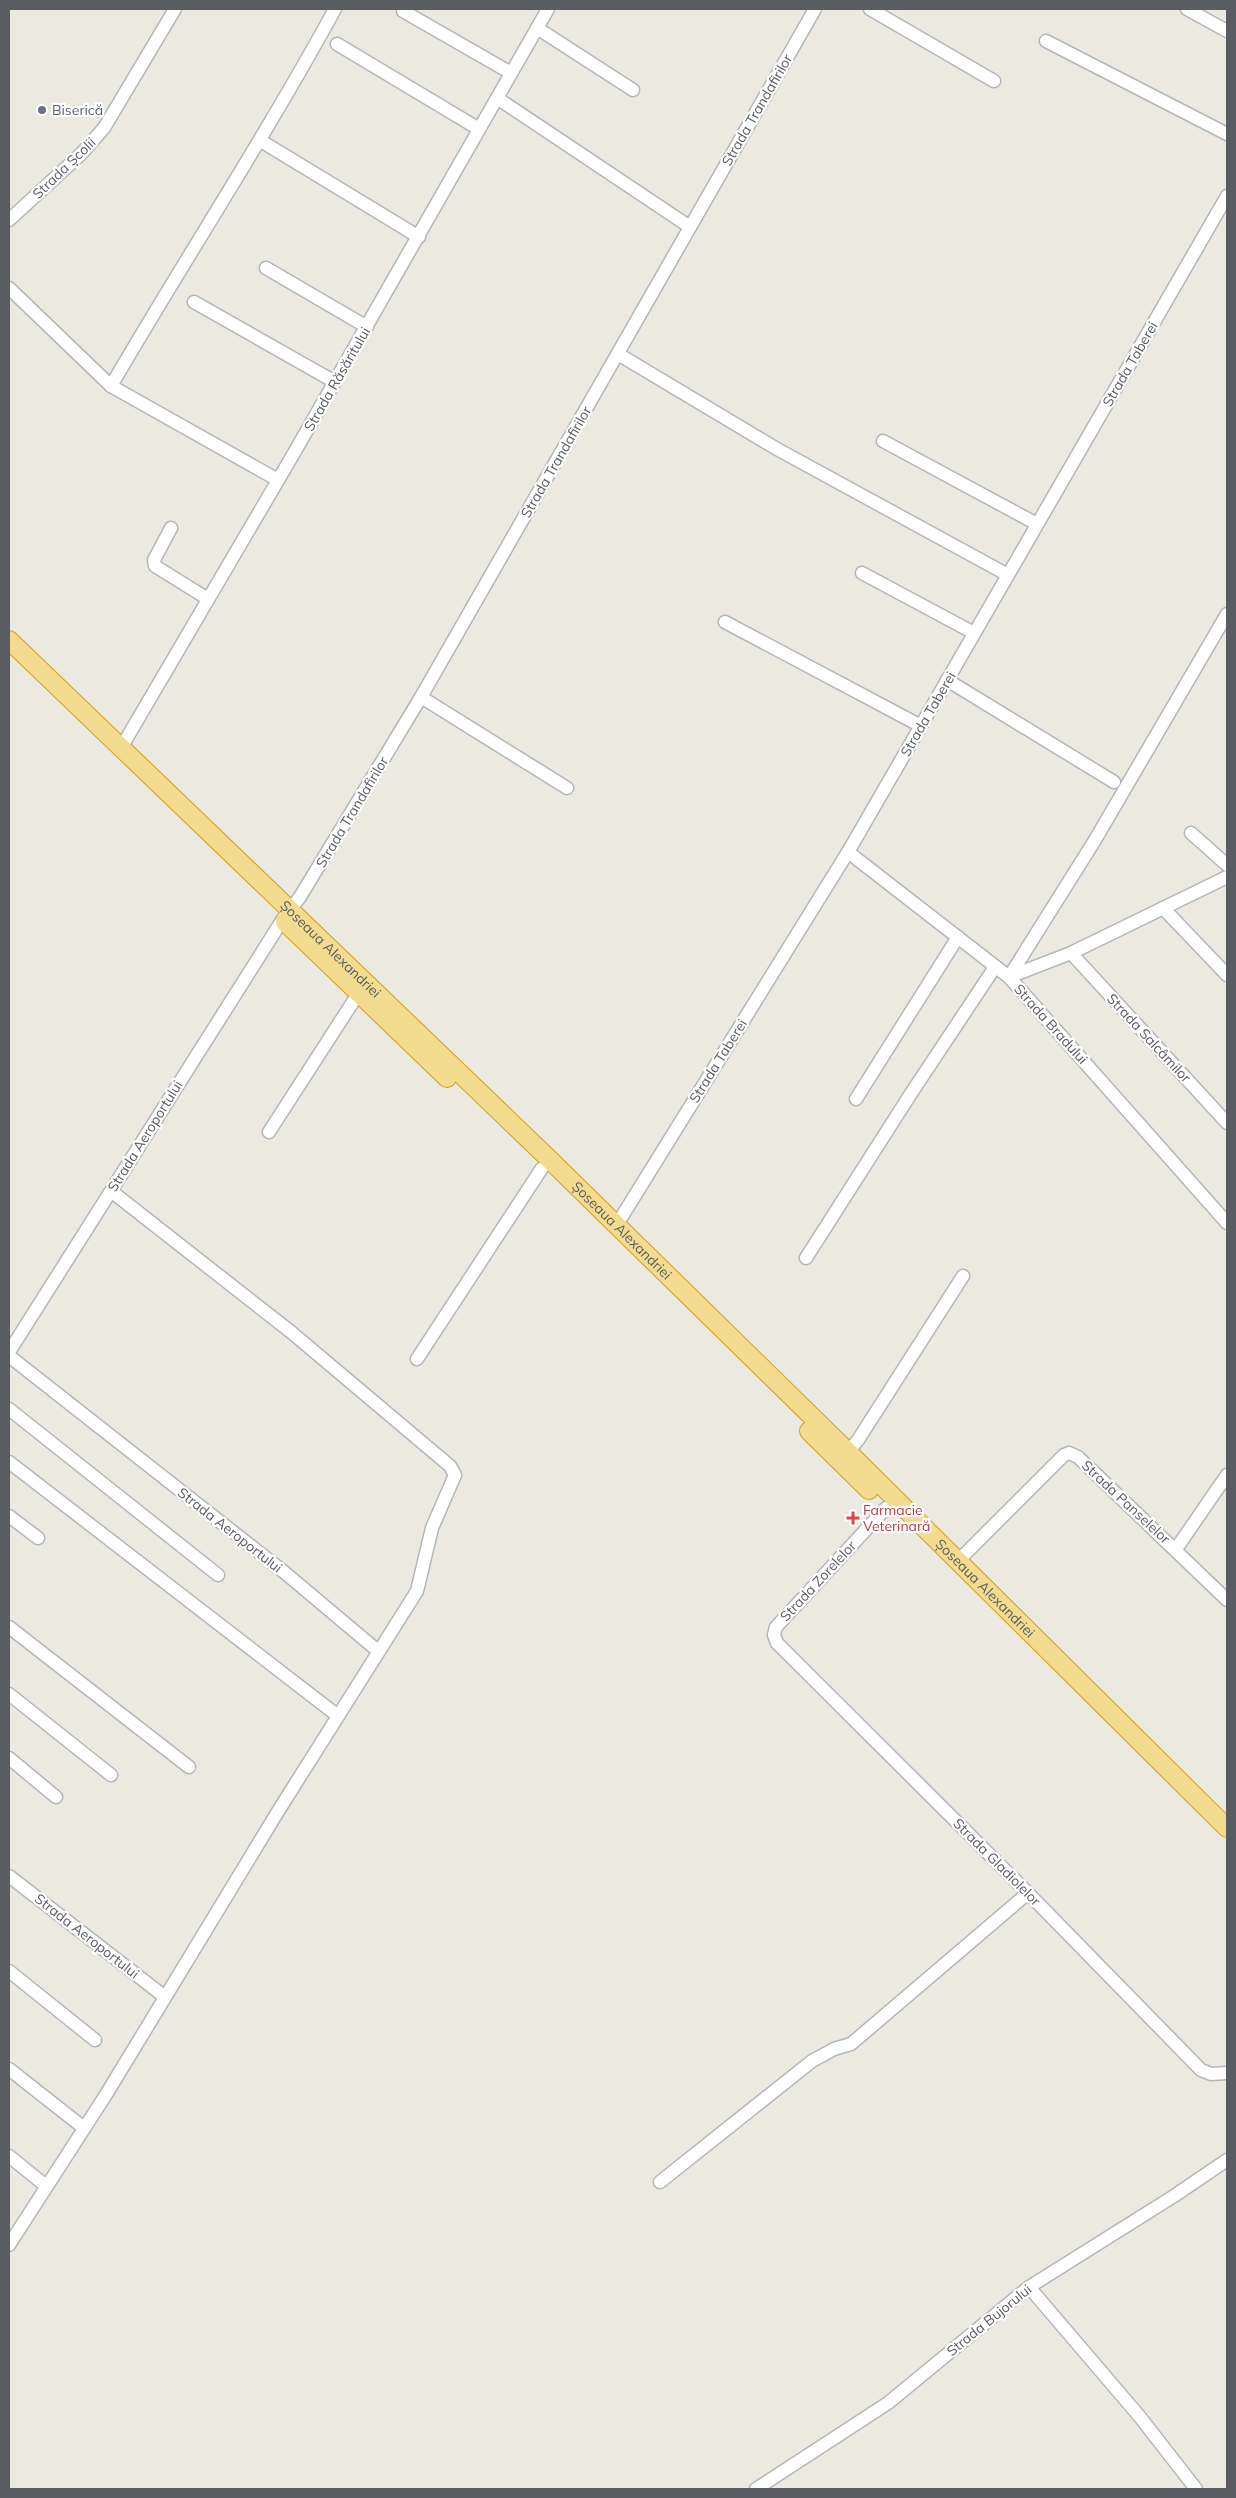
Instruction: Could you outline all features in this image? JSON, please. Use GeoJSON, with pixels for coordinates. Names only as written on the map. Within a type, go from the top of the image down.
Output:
{"type":"FeatureCollection","features":[{"type":"Feature","properties":{"kind":"highway","name":"Șoseaua Alexandriei"},"geometry":{"type":"LineString","coordinates":[[9,640],[121,748],[286,915],[358,994],[673,1294],[886,1508],[990,1606],[1227,1843]]}},
{"type":"Feature","properties":{"kind":"highway","name":"Șoseaua Alexandriei"},"geometry":{"type":"LineString","coordinates":[[9,656],[616,1226],[848,1452],[1227,1828]]}},
{"type":"Feature","properties":{"kind":"street","name":"Strada Școlii"},"geometry":{"type":"LineString","coordinates":[[9,220],[81,154],[104,128],[175,9]]}},
{"type":"Feature","properties":{"kind":"street"},"geometry":{"type":"LineString","coordinates":[[111,386],[174,278],[261,141],[335,9]]}},
{"type":"Feature","properties":{"kind":"street","name":"Strada Răsăritului"},"geometry":{"type":"LineString","coordinates":[[121,748],[336,382],[548,9]]}},
{"type":"Feature","properties":{"kind":"street","name":"Strada Trandafirilor"},"geometry":{"type":"LineString","coordinates":[[286,915],[350,816],[421,697],[815,9]]}},
{"type":"Feature","properties":{"kind":"street"},"geometry":{"type":"LineString","coordinates":[[870,9],[994,81]]}},
{"type":"Feature","properties":{"kind":"street"},"geometry":{"type":"LineString","coordinates":[[1187,9],[1227,32]]}},
{"type":"Feature","properties":{"kind":"street"},"geometry":{"type":"LineString","coordinates":[[403,11],[511,73]]}},
{"type":"Feature","properties":{"kind":"street"},"geometry":{"type":"LineString","coordinates":[[537,28],[633,90]]}},
{"type":"Feature","properties":{"kind":"street"},"geometry":{"type":"LineString","coordinates":[[1046,41],[1227,134]]}},
{"type":"Feature","properties":{"kind":"street"},"geometry":{"type":"LineString","coordinates":[[337,44],[479,130]]}},
{"type":"Feature","properties":{"kind":"street"},"geometry":{"type":"LineString","coordinates":[[497,98],[690,227]]}},
{"type":"Feature","properties":{"kind":"street"},"geometry":{"type":"LineString","coordinates":[[261,141],[419,237]]}},
{"type":"Feature","properties":{"kind":"street","name":"Strada Taberei"},"geometry":{"type":"LineString","coordinates":[[616,1226],[848,852],[1227,196]]}},
{"type":"Feature","properties":{"kind":"street"},"geometry":{"type":"LineString","coordinates":[[266,268],[367,327]]}},
{"type":"Feature","properties":{"kind":"street"},"geometry":{"type":"LineString","coordinates":[[9,288],[111,386],[278,480]]}},
{"type":"Feature","properties":{"kind":"street"},"geometry":{"type":"LineString","coordinates":[[194,302],[336,382]]}},
{"type":"Feature","properties":{"kind":"street"},"geometry":{"type":"LineString","coordinates":[[618,354],[777,449],[1008,575]]}},
{"type":"Feature","properties":{"kind":"street"},"geometry":{"type":"LineString","coordinates":[[883,441],[1038,524]]}},
{"type":"Feature","properties":{"kind":"street"},"geometry":{"type":"LineString","coordinates":[[171,528],[154,560],[155,566],[208,599]]}},
{"type":"Feature","properties":{"kind":"street"},"geometry":{"type":"LineString","coordinates":[[862,572],[974,633]]}},
{"type":"Feature","properties":{"kind":"street"},"geometry":{"type":"LineString","coordinates":[[1009,977],[1095,840],[1227,614]]}},
{"type":"Feature","properties":{"kind":"street"},"geometry":{"type":"LineString","coordinates":[[725,622],[923,723]]}},
{"type":"Feature","properties":{"kind":"street"},"geometry":{"type":"LineString","coordinates":[[745,624],[923,723]]}},
{"type":"Feature","properties":{"kind":"street"},"geometry":{"type":"LineString","coordinates":[[947,680],[1114,782]]}},
{"type":"Feature","properties":{"kind":"street"},"geometry":{"type":"LineString","coordinates":[[421,697],[567,788]]}},
{"type":"Feature","properties":{"kind":"street"},"geometry":{"type":"LineString","coordinates":[[1191,834],[1227,865]]}},
{"type":"Feature","properties":{"kind":"street","name":"Strada Bradului"},"geometry":{"type":"LineString","coordinates":[[848,852],[1009,977],[1227,1223]]}},
{"type":"Feature","properties":{"kind":"street"},"geometry":{"type":"LineString","coordinates":[[1009,977],[1071,953],[1227,877]]}},
{"type":"Feature","properties":{"kind":"street"},"geometry":{"type":"LineString","coordinates":[[1163,908],[1227,975]]}},
{"type":"Feature","properties":{"kind":"street","name":"Strada Aeroportului"},"geometry":{"type":"LineString","coordinates":[[9,1352],[286,915]]}},
{"type":"Feature","properties":{"kind":"street"},"geometry":{"type":"LineString","coordinates":[[856,1099],[958,937]]}},
{"type":"Feature","properties":{"kind":"street","name":"Strada Salcâmilor"},"geometry":{"type":"LineString","coordinates":[[1071,953],[1227,1123]]}},
{"type":"Feature","properties":{"kind":"street"},"geometry":{"type":"LineString","coordinates":[[806,1258],[910,1095],[995,967]]}},
{"type":"Feature","properties":{"kind":"street"},"geometry":{"type":"LineString","coordinates":[[269,1132],[358,994]]}},
{"type":"Feature","properties":{"kind":"street"},"geometry":{"type":"LineString","coordinates":[[417,1359],[542,1168]]}},
{"type":"Feature","properties":{"kind":"street"},"geometry":{"type":"LineString","coordinates":[[9,2245],[84,2128],[378,1651],[417,1591],[432,1528],[454,1481],[454,1470],[291,1332],[110,1191]]}},
{"type":"Feature","properties":{"kind":"street"},"geometry":{"type":"LineString","coordinates":[[848,1452],[858,1440],[963,1276]]}},
{"type":"Feature","properties":{"kind":"street","name":"Strada Aeroportului"},"geometry":{"type":"LineString","coordinates":[[9,1356],[284,1572],[378,1651]]}},
{"type":"Feature","properties":{"kind":"street"},"geometry":{"type":"LineString","coordinates":[[9,1409],[218,1575]]}},
{"type":"Feature","properties":{"kind":"street","name":"Strada Panselelor"},"geometry":{"type":"LineString","coordinates":[[958,1562],[1068,1453],[1078,1457],[1227,1600]]}},
{"type":"Feature","properties":{"kind":"street"},"geometry":{"type":"LineString","coordinates":[[9,1462],[338,1716]]}},
{"type":"Feature","properties":{"kind":"street"},"geometry":{"type":"LineString","coordinates":[[1176,1549],[1227,1475]]}},
{"type":"Feature","properties":{"kind":"street","name":"Strada Zorelelor"},"geometry":{"type":"LineString","coordinates":[[774,1635],[776,1626],[886,1508]]}},
{"type":"Feature","properties":{"kind":"street"},"geometry":{"type":"LineString","coordinates":[[9,1516],[38,1538]]}},
{"type":"Feature","properties":{"kind":"street"},"geometry":{"type":"LineString","coordinates":[[9,1627],[189,1767]]}},
{"type":"Feature","properties":{"kind":"street","name":"Strada Gladiolelor"},"geometry":{"type":"LineString","coordinates":[[774,1635],[778,1643],[1028,1893],[1201,2070],[1211,2074],[1227,2073]]}},
{"type":"Feature","properties":{"kind":"street"},"geometry":{"type":"LineString","coordinates":[[9,1694],[111,1775]]}},
{"type":"Feature","properties":{"kind":"street"},"geometry":{"type":"LineString","coordinates":[[9,1758],[56,1796]]}},
{"type":"Feature","properties":{"kind":"street","name":"Strada Aeroportului"},"geometry":{"type":"LineString","coordinates":[[9,1876],[165,1997]]}},
{"type":"Feature","properties":{"kind":"street"},"geometry":{"type":"LineString","coordinates":[[660,2182],[812,2061],[834,2049],[851,2044],[1028,1893]]}},
{"type":"Feature","properties":{"kind":"street"},"geometry":{"type":"LineString","coordinates":[[9,1971],[95,2040]]}},
{"type":"Feature","properties":{"kind":"street"},"geometry":{"type":"LineString","coordinates":[[9,2069],[84,2128]]}},
{"type":"Feature","properties":{"kind":"street"},"geometry":{"type":"LineString","coordinates":[[9,2156],[46,2186]]}},
{"type":"Feature","properties":{"kind":"street","name":"Strada Bujorului"},"geometry":{"type":"LineString","coordinates":[[756,2489],[888,2403],[1029,2287],[1174,2196],[1227,2160]]}},
{"type":"Feature","properties":{"kind":"street"},"geometry":{"type":"LineString","coordinates":[[1029,2287],[1140,2417],[1196,2489]]}},
{"type":"Feature","properties":{"kind":"place","name":"Biserică"},"geometry":{"type":"Point","coordinates":[42,110]}},
{"type":"Feature","properties":{"kind":"place","name":"Farmacie Veterinară"},"geometry":{"type":"Point","coordinates":[853,1518]}}]}
